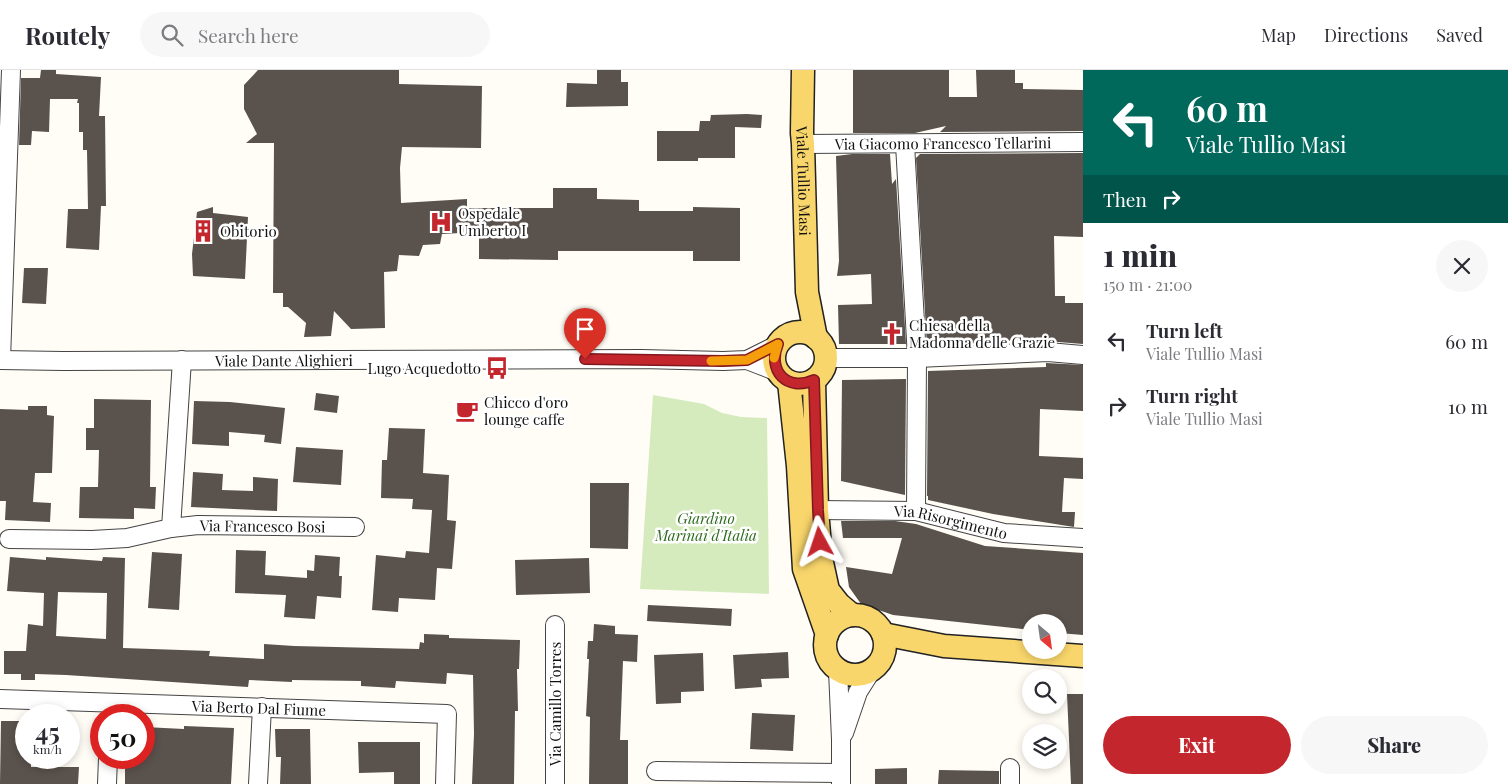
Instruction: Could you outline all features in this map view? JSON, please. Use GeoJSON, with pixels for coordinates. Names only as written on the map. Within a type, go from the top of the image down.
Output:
{"type":"FeatureCollection","features":[{"type":"Feature","properties":{"kind":"main road","name":"Viale Tullio Masi"},"geometry":{"type":"LineString","coordinates":[[803,70],[802,133],[807,292],[816,338],[825,350],[826,358]]}},
{"type":"Feature","properties":{"kind":"main road","name":"Viale Tullio Masi"},"geometry":{"type":"LineString","coordinates":[[807,292],[774,358],[784,377],[798,466],[804,569],[827,635],[826,655],[831,664],[838,670]]}},
{"type":"Feature","properties":{"kind":"main road"},"geometry":{"type":"LineString","coordinates":[[783,340],[802,332],[816,338]]}},
{"type":"Feature","properties":{"kind":"main road"},"geometry":{"type":"LineString","coordinates":[[784,377],[797,384],[806,384],[821,374],[825,367],[826,358]]}},
{"type":"Feature","properties":{"kind":"main road"},"geometry":{"type":"LineString","coordinates":[[814,380],[818,510],[822,558],[828,590],[852,616]]}},
{"type":"Feature","properties":{"kind":"main road"},"geometry":{"type":"LineString","coordinates":[[827,635],[836,622],[852,616],[870,619],[878,625],[883,634],[885,651],[877,665]]}},
{"type":"Feature","properties":{"kind":"main road"},"geometry":{"type":"LineString","coordinates":[[883,634],[944,646],[1083,656]]}},
{"type":"Feature","properties":{"kind":"main road"},"geometry":{"type":"LineString","coordinates":[[838,670],[855,676],[877,665],[944,646]]}},
{"type":"Feature","properties":{"kind":"street"},"geometry":{"type":"LineString","coordinates":[[0,360],[11,70]]}},
{"type":"Feature","properties":{"kind":"street","name":"Via Giacomo Francesco Tellarini"},"geometry":{"type":"LineString","coordinates":[[803,144],[1083,142]]}},
{"type":"Feature","properties":{"kind":"street"},"geometry":{"type":"LineString","coordinates":[[905,144],[917,358],[916,511]]}},
{"type":"Feature","properties":{"kind":"street","name":"Viale Dante Alighieri"},"geometry":{"type":"LineString","coordinates":[[747,360],[783,340]]}},
{"type":"Feature","properties":{"kind":"street"},"geometry":{"type":"LineString","coordinates":[[826,358],[917,358],[1048,352],[1083,355]]}},
{"type":"Feature","properties":{"kind":"street","name":"Viale Dante Alighieri"},"geometry":{"type":"LineString","coordinates":[[0,360],[747,360],[784,377]]}},
{"type":"Feature","properties":{"kind":"street"},"geometry":{"type":"LineString","coordinates":[[171,528],[182,360]]}},
{"type":"Feature","properties":{"kind":"street","name":"Via Risorgimento"},"geometry":{"type":"LineString","coordinates":[[818,510],[916,511],[1004,532],[1083,538]]}},
{"type":"Feature","properties":{"kind":"street","name":"Via Francesco Bosi"},"geometry":{"type":"LineString","coordinates":[[9,539],[92,540],[127,538],[171,528],[198,525],[355,527]]}},
{"type":"Feature","properties":{"kind":"street","name":"Via Camillo Torres"},"geometry":{"type":"LineString","coordinates":[[555,625],[555,784]]}},
{"type":"Feature","properties":{"kind":"street"},"geometry":{"type":"LineString","coordinates":[[841,740],[858,692],[877,665]]}},
{"type":"Feature","properties":{"kind":"street"},"geometry":{"type":"LineString","coordinates":[[656,771],[841,779],[838,670]]}},
{"type":"Feature","properties":{"kind":"street","name":"Via Berto Dal Fiume"},"geometry":{"type":"LineString","coordinates":[[0,699],[90,706]]}},
{"type":"Feature","properties":{"kind":"street","name":"Via Berto Dal Fiume"},"geometry":{"type":"LineString","coordinates":[[155,708],[262,708],[447,714],[445,784]]}},
{"type":"Feature","properties":{"kind":"street"},"geometry":{"type":"LineString","coordinates":[[258,784],[262,708]]}},
{"type":"Feature","properties":{"kind":"street"},"geometry":{"type":"LineString","coordinates":[[108,769],[108,784]]}},
{"type":"Feature","properties":{"kind":"green space","name":"Giardino Marinai d'Italia"},"geometry":{"type":"Polygon","coordinates":[[[653,395],[704,404],[722,413],[741,417],[767,418],[769,594],[640,589],[653,395]]]}},
{"type":"Feature","properties":{"kind":"building"},"geometry":{"type":"Polygon","coordinates":[[[41,70],[56,70],[56,74],[101,77],[99,116],[105,116],[106,206],[101,206],[99,250],[66,248],[68,209],[88,209],[87,150],[83,150],[83,132],[79,132],[78,99],[50,99],[49,132],[32,131],[31,145],[19,145],[21,78],[40,78],[41,70]]]}},
{"type":"Feature","properties":{"kind":"building"},"geometry":{"type":"Polygon","coordinates":[[[258,70],[399,70],[399,84],[482,86],[481,148],[402,147],[400,168],[401,203],[467,199],[467,208],[553,208],[553,188],[597,188],[597,199],[639,200],[639,211],[693,211],[693,207],[740,208],[740,261],[693,261],[693,251],[558,251],[558,260],[479,259],[479,232],[442,234],[440,244],[423,245],[419,256],[399,255],[397,271],[384,272],[385,328],[351,329],[334,311],[331,336],[304,337],[306,323],[288,307],[283,307],[283,293],[273,293],[274,143],[246,143],[257,134],[244,109],[244,85],[258,70]]]}},
{"type":"Feature","properties":{"kind":"building"},"geometry":{"type":"Polygon","coordinates":[[[597,70],[621,70],[621,82],[628,82],[628,106],[566,107],[567,83],[597,84],[597,70]]]}},
{"type":"Feature","properties":{"kind":"building"},"geometry":{"type":"Polygon","coordinates":[[[853,70],[949,70],[949,97],[977,97],[976,70],[1015,70],[1015,83],[1023,83],[1023,89],[1083,90],[1083,131],[940,132],[946,126],[915,133],[853,133],[853,70]]]}},
{"type":"Feature","properties":{"kind":"building"},"geometry":{"type":"Polygon","coordinates":[[[711,115],[762,115],[761,128],[735,127],[735,158],[698,158],[698,161],[657,161],[657,131],[699,131],[700,121],[710,121],[711,115]]]}},
{"type":"Feature","properties":{"kind":"building"},"geometry":{"type":"Polygon","coordinates":[[[1083,153],[1083,237],[1054,236],[1055,296],[1065,296],[1065,303],[1083,303],[1083,344],[1046,341],[1046,338],[927,347],[916,158],[920,154],[1083,153]]]}},
{"type":"Feature","properties":{"kind":"building"},"geometry":{"type":"Polygon","coordinates":[[[890,154],[892,184],[896,179],[906,344],[839,344],[838,305],[872,304],[871,274],[837,276],[839,261],[836,156],[890,154]]]}},
{"type":"Feature","properties":{"kind":"building"},"geometry":{"type":"Polygon","coordinates":[[[213,207],[213,213],[248,217],[245,279],[193,276],[192,254],[197,212],[213,207]]]}},
{"type":"Feature","properties":{"kind":"building"},"geometry":{"type":"Polygon","coordinates":[[[24,268],[48,268],[46,304],[22,303],[24,268]]]}},
{"type":"Feature","properties":{"kind":"building"},"geometry":{"type":"Polygon","coordinates":[[[1046,363],[1083,365],[1083,411],[1040,409],[1039,456],[1083,458],[1083,479],[1064,478],[1062,512],[1075,512],[1074,527],[993,514],[928,500],[928,371],[1046,367],[1046,363]]]}},
{"type":"Feature","properties":{"kind":"building"},"geometry":{"type":"Polygon","coordinates":[[[906,379],[905,495],[841,481],[842,380],[906,379]]]}},
{"type":"Feature","properties":{"kind":"building"},"geometry":{"type":"Polygon","coordinates":[[[316,393],[339,396],[337,413],[314,410],[316,393]]]}},
{"type":"Feature","properties":{"kind":"building"},"geometry":{"type":"Polygon","coordinates":[[[94,399],[151,400],[150,487],[156,487],[155,509],[134,508],[134,519],[79,518],[80,487],[98,487],[99,450],[86,450],[86,428],[94,428],[94,399]]]}},
{"type":"Feature","properties":{"kind":"building"},"geometry":{"type":"Polygon","coordinates":[[[194,401],[230,402],[285,408],[281,444],[264,442],[265,435],[229,432],[229,446],[192,444],[194,401]]]}},
{"type":"Feature","properties":{"kind":"building"},"geometry":{"type":"Polygon","coordinates":[[[28,406],[47,406],[47,415],[54,416],[52,473],[35,473],[33,502],[51,503],[50,522],[5,520],[6,501],[0,501],[0,409],[28,410],[28,406]]]}},
{"type":"Feature","properties":{"kind":"building"},"geometry":{"type":"Polygon","coordinates":[[[389,428],[425,429],[423,473],[449,475],[447,520],[456,521],[452,569],[437,568],[435,600],[399,598],[398,612],[372,610],[376,555],[405,558],[406,551],[429,553],[432,510],[412,509],[413,499],[381,498],[382,460],[387,460],[389,428]]]}},
{"type":"Feature","properties":{"kind":"building"},"geometry":{"type":"Polygon","coordinates":[[[296,447],[343,450],[341,485],[293,482],[296,447]]]}},
{"type":"Feature","properties":{"kind":"building"},"geometry":{"type":"Polygon","coordinates":[[[193,472],[223,474],[222,490],[253,491],[253,477],[278,479],[277,511],[191,507],[193,472]]]}},
{"type":"Feature","properties":{"kind":"building"},"geometry":{"type":"Polygon","coordinates":[[[590,483],[629,483],[628,549],[590,548],[590,483]]]}},
{"type":"Feature","properties":{"kind":"building"},"geometry":{"type":"Polygon","coordinates":[[[841,521],[895,521],[916,524],[985,546],[1083,553],[1083,635],[1068,634],[1068,614],[1022,614],[1022,629],[893,615],[861,604],[849,587],[846,567],[892,574],[902,538],[843,538],[841,521]]]}},
{"type":"Feature","properties":{"kind":"building"},"geometry":{"type":"Polygon","coordinates":[[[236,550],[266,551],[265,575],[307,578],[307,570],[314,571],[315,555],[340,557],[339,576],[342,576],[341,598],[317,596],[315,619],[284,617],[286,595],[235,593],[236,550]]]}},
{"type":"Feature","properties":{"kind":"building"},"geometry":{"type":"Polygon","coordinates":[[[152,552],[182,554],[179,610],[148,608],[152,552]]]}},
{"type":"Feature","properties":{"kind":"building"},"geometry":{"type":"Polygon","coordinates":[[[10,557],[46,560],[46,557],[102,561],[103,557],[125,558],[123,648],[210,651],[209,656],[264,659],[264,644],[419,649],[420,642],[424,643],[424,634],[449,635],[449,638],[520,640],[519,669],[517,669],[518,711],[515,711],[514,784],[472,784],[474,734],[473,675],[447,673],[446,684],[396,681],[395,688],[361,686],[361,681],[292,680],[292,682],[249,680],[248,687],[35,674],[35,680],[21,680],[21,674],[4,674],[4,651],[26,651],[28,624],[43,626],[44,593],[7,591],[10,557]],[[58,592],[56,636],[106,639],[107,593],[58,592]]]}},
{"type":"Feature","properties":{"kind":"building"},"geometry":{"type":"Polygon","coordinates":[[[589,558],[590,593],[516,595],[515,560],[589,558]]]}},
{"type":"Feature","properties":{"kind":"building"},"geometry":{"type":"Polygon","coordinates":[[[648,605],[732,609],[731,626],[647,621],[648,605]]]}},
{"type":"Feature","properties":{"kind":"building"},"geometry":{"type":"Polygon","coordinates":[[[594,624],[615,626],[615,634],[638,635],[637,662],[623,661],[620,740],[628,740],[628,784],[589,784],[590,717],[586,716],[589,659],[587,659],[588,641],[593,641],[594,624]]]}},
{"type":"Feature","properties":{"kind":"building"},"geometry":{"type":"Polygon","coordinates":[[[788,652],[789,678],[761,679],[762,687],[735,689],[733,655],[788,652]]]}},
{"type":"Feature","properties":{"kind":"building"},"geometry":{"type":"Polygon","coordinates":[[[703,653],[704,691],[681,692],[681,703],[656,704],[654,655],[703,653]]]}},
{"type":"Feature","properties":{"kind":"building"},"geometry":{"type":"Polygon","coordinates":[[[1067,694],[1083,694],[1083,784],[1071,784],[1067,694]]]}},
{"type":"Feature","properties":{"kind":"building"},"geometry":{"type":"Polygon","coordinates":[[[752,713],[795,715],[793,751],[750,749],[752,713]]]}},
{"type":"Feature","properties":{"kind":"building"},"geometry":{"type":"Polygon","coordinates":[[[1,721],[15,721],[15,769],[79,769],[78,784],[0,784],[1,721]]]}},
{"type":"Feature","properties":{"kind":"building"},"geometry":{"type":"Polygon","coordinates":[[[184,726],[234,728],[231,784],[125,784],[125,769],[155,769],[155,728],[184,729],[184,726]]]}},
{"type":"Feature","properties":{"kind":"building"},"geometry":{"type":"Polygon","coordinates":[[[275,729],[310,729],[311,784],[280,784],[281,757],[276,757],[275,729]]]}},
{"type":"Feature","properties":{"kind":"building"},"geometry":{"type":"Polygon","coordinates":[[[358,742],[420,742],[420,784],[394,784],[394,772],[359,773],[358,742]]]}},
{"type":"Feature","properties":{"kind":"building"},"geometry":{"type":"Polygon","coordinates":[[[907,768],[907,784],[875,784],[875,769],[907,768]]]}},
{"type":"Feature","properties":{"kind":"building"},"geometry":{"type":"Polygon","coordinates":[[[939,770],[999,771],[999,784],[938,784],[939,770]]]}},
{"type":"Feature","properties":{"kind":"slow traffic"},"geometry":{"type":"LineString","coordinates":[[711,361],[747,360],[778,344],[774,358]]}},
{"type":"Feature","properties":{"kind":"place","name":"Ospedale Umberto I"},"geometry":{"type":"Point","coordinates":[441,222]}},
{"type":"Feature","properties":{"kind":"place","name":"Obitorio"},"geometry":{"type":"Point","coordinates":[203,231]}},
{"type":"Feature","properties":{"kind":"place","name":"Chiesa della Madonna delle Grazie"},"geometry":{"type":"Point","coordinates":[892,334]}},
{"type":"Feature","properties":{"kind":"place","name":"Lugo Acquedotto"},"geometry":{"type":"Point","coordinates":[497,368]}},
{"type":"Feature","properties":{"kind":"place","name":"Chicco d'oro lounge caffe"},"geometry":{"type":"Point","coordinates":[467,411]}},
{"type":"Feature","properties":{"kind":"route"},"geometry":{"type":"LineString","coordinates":[[585,359],[747,360],[778,344],[774,358],[775,366],[783,378],[797,384],[806,384],[814,380],[820,542]]}}]}
